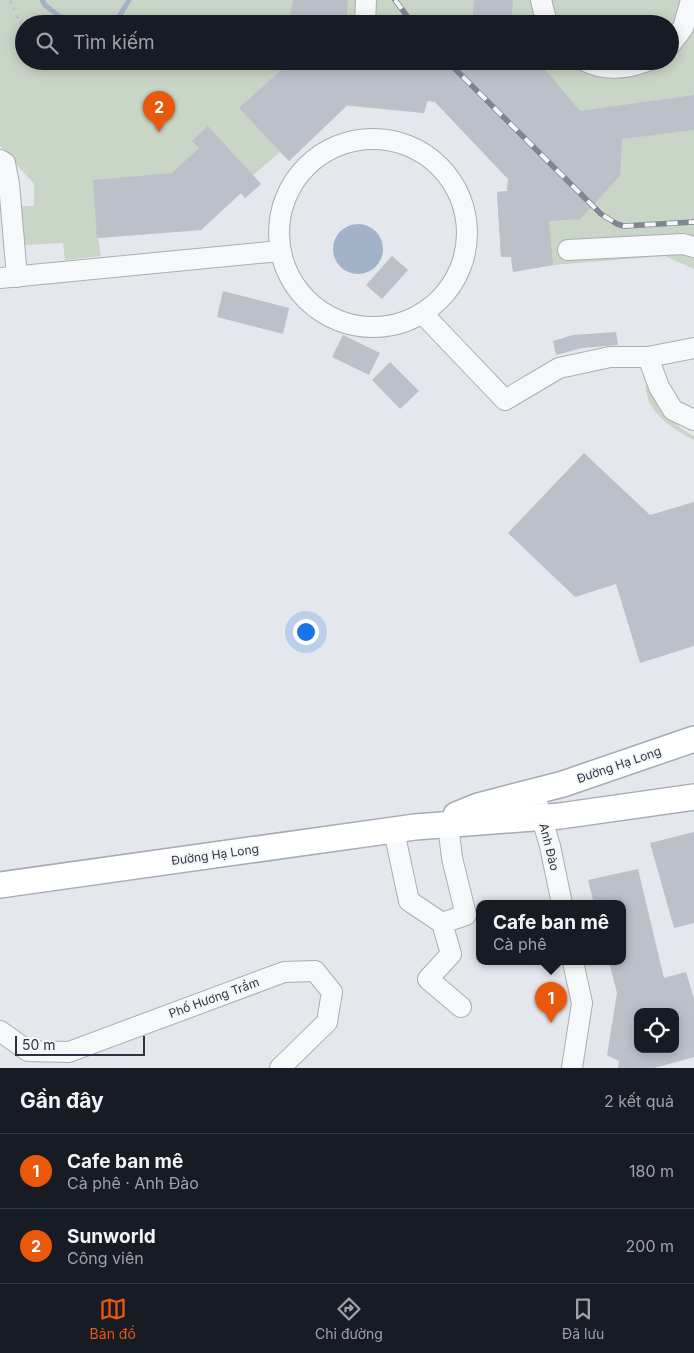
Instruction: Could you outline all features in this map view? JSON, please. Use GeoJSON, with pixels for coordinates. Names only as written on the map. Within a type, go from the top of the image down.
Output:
{"type":"FeatureCollection","features":[{"type":"Feature","properties":{"kind":"main road","name":"Đường Hạ Long"},"geometry":{"type":"LineString","coordinates":[[438,825],[478,806],[563,784],[694,738]]}},
{"type":"Feature","properties":{"kind":"main road","name":"Đường Hạ Long"},"geometry":{"type":"LineString","coordinates":[[0,885],[438,825],[541,817],[694,797]]}},
{"type":"Feature","properties":{"kind":"street"},"geometry":{"type":"LineString","coordinates":[[365,15],[366,0]]}},
{"type":"Feature","properties":{"kind":"street"},"geometry":{"type":"LineString","coordinates":[[541,0],[545,15]]}},
{"type":"Feature","properties":{"kind":"street"},"geometry":{"type":"LineString","coordinates":[[679,33],[683,28],[691,0]]}},
{"type":"Feature","properties":{"kind":"street"},"geometry":{"type":"LineString","coordinates":[[376,138],[404,144],[429,157],[449,176],[462,201],[468,229],[465,257],[453,283],[435,304],[422,313],[411,319],[383,327],[355,326],[329,316],[306,300],[289,277],[280,250],[278,222],[286,195],[301,172],[322,153],[348,142],[376,138]]}},
{"type":"Feature","properties":{"kind":"street"},"geometry":{"type":"LineString","coordinates":[[0,160],[5,163],[9,184],[8,277],[280,250]]}},
{"type":"Feature","properties":{"kind":"street"},"geometry":{"type":"LineString","coordinates":[[568,250],[683,244],[694,247]]}},
{"type":"Feature","properties":{"kind":"street"},"geometry":{"type":"LineString","coordinates":[[422,313],[505,400],[559,368],[610,357],[648,357],[694,348]]}},
{"type":"Feature","properties":{"kind":"street"},"geometry":{"type":"LineString","coordinates":[[648,357],[660,386],[673,410],[694,420]]}},
{"type":"Feature","properties":{"kind":"street","name":"Anh Đào"},"geometry":{"type":"LineString","coordinates":[[535,791],[550,846],[561,900]]}},
{"type":"Feature","properties":{"kind":"street"},"geometry":{"type":"LineString","coordinates":[[438,825],[452,858],[466,915],[442,923]]}},
{"type":"Feature","properties":{"kind":"street"},"geometry":{"type":"LineString","coordinates":[[394,831],[409,901],[442,923],[451,954],[428,979],[461,1007]]}},
{"type":"Feature","properties":{"kind":"street"},"geometry":{"type":"LineString","coordinates":[[572,1068],[582,1003],[575,965]]}},
{"type":"Feature","properties":{"kind":"street","name":"Phố Hương Trầm"},"geometry":{"type":"LineString","coordinates":[[0,1032],[28,1051],[69,1052],[284,972],[315,971],[332,992],[327,1022],[280,1068]]}},
{"type":"Feature","properties":{"kind":"path"},"geometry":{"type":"LineString","coordinates":[[10,0],[17,15]]}},
{"type":"Feature","properties":{"kind":"green space"},"geometry":{"type":"Polygon","coordinates":[[[0,0],[694,0],[694,269],[665,256],[553,265],[513,272],[511,257],[501,257],[497,192],[507,191],[508,179],[435,102],[428,101],[424,113],[347,106],[289,161],[280,152],[253,175],[261,184],[245,198],[241,193],[201,230],[98,238],[101,256],[65,260],[63,243],[23,245],[20,206],[34,206],[34,184],[0,146],[0,0]]]}},
{"type":"Feature","properties":{"kind":"green space"},"geometry":{"type":"Polygon","coordinates":[[[648,380],[655,398],[665,413],[678,426],[694,436],[694,440],[668,424],[654,410],[646,392],[646,382],[648,380]]]}},
{"type":"Feature","properties":{"kind":"water"},"geometry":{"type":"Polygon","coordinates":[[[353,224],[363,224],[376,231],[383,244],[383,254],[376,267],[363,274],[353,274],[344,270],[337,263],[333,254],[333,244],[337,235],[344,228],[353,224]]]}},
{"type":"Feature","properties":{"kind":"building"},"geometry":{"type":"Polygon","coordinates":[[[293,0],[348,0],[347,15],[290,15],[293,0]]]}},
{"type":"Feature","properties":{"kind":"building"},"geometry":{"type":"Polygon","coordinates":[[[474,0],[513,0],[512,15],[473,15],[474,0]]]}},
{"type":"Feature","properties":{"kind":"building"},"geometry":{"type":"Polygon","coordinates":[[[281,70],[546,70],[580,111],[694,95],[694,130],[622,139],[620,176],[580,219],[549,221],[553,265],[513,272],[511,257],[501,257],[497,192],[507,191],[508,179],[435,102],[427,101],[424,113],[347,105],[289,161],[239,108],[281,70]]]}},
{"type":"Feature","properties":{"kind":"building"},"geometry":{"type":"Polygon","coordinates":[[[208,126],[261,184],[245,198],[241,193],[201,230],[97,238],[93,180],[172,173],[199,148],[192,141],[208,126]]]}},
{"type":"Feature","properties":{"kind":"building"},"geometry":{"type":"Polygon","coordinates":[[[392,256],[408,270],[382,299],[366,285],[392,256]]]}},
{"type":"Feature","properties":{"kind":"building"},"geometry":{"type":"Polygon","coordinates":[[[223,291],[289,308],[283,334],[217,317],[223,291]]]}},
{"type":"Feature","properties":{"kind":"building"},"geometry":{"type":"Polygon","coordinates":[[[616,332],[618,345],[582,348],[556,355],[553,341],[573,335],[616,332]]]}},
{"type":"Feature","properties":{"kind":"building"},"geometry":{"type":"Polygon","coordinates":[[[343,335],[380,353],[369,375],[332,357],[343,335]]]}},
{"type":"Feature","properties":{"kind":"building"},"geometry":{"type":"Polygon","coordinates":[[[390,362],[419,391],[400,409],[372,380],[390,362]]]}},
{"type":"Feature","properties":{"kind":"building"},"geometry":{"type":"Polygon","coordinates":[[[584,453],[650,515],[694,502],[694,646],[640,663],[616,584],[575,597],[508,533],[584,453]]]}},
{"type":"Feature","properties":{"kind":"building"},"geometry":{"type":"Polygon","coordinates":[[[694,832],[694,923],[674,928],[650,843],[694,832]]]}},
{"type":"Feature","properties":{"kind":"building"},"geometry":{"type":"Polygon","coordinates":[[[638,869],[664,978],[686,972],[694,999],[694,1057],[654,1068],[618,1068],[619,1061],[607,1055],[617,993],[610,965],[626,965],[626,900],[593,900],[588,880],[638,869]]]}},
{"type":"Feature","properties":{"kind":"waterway"},"geometry":{"type":"LineString","coordinates":[[42,0],[45,5],[58,15]]}},
{"type":"Feature","properties":{"kind":"waterway"},"geometry":{"type":"LineString","coordinates":[[120,15],[129,0]]}},
{"type":"Feature","properties":{"kind":"railway"},"geometry":{"type":"LineString","coordinates":[[395,0],[406,15]]}},
{"type":"Feature","properties":{"kind":"railway"},"geometry":{"type":"LineString","coordinates":[[456,70],[601,214],[624,226],[694,222]]}},
{"type":"Feature","properties":{"kind":"place","name":"Sunworld"},"geometry":{"type":"Point","coordinates":[159,132]}},
{"type":"Feature","properties":{"kind":"place","name":"Cafe ban mê"},"geometry":{"type":"Point","coordinates":[551,1023]}}]}
